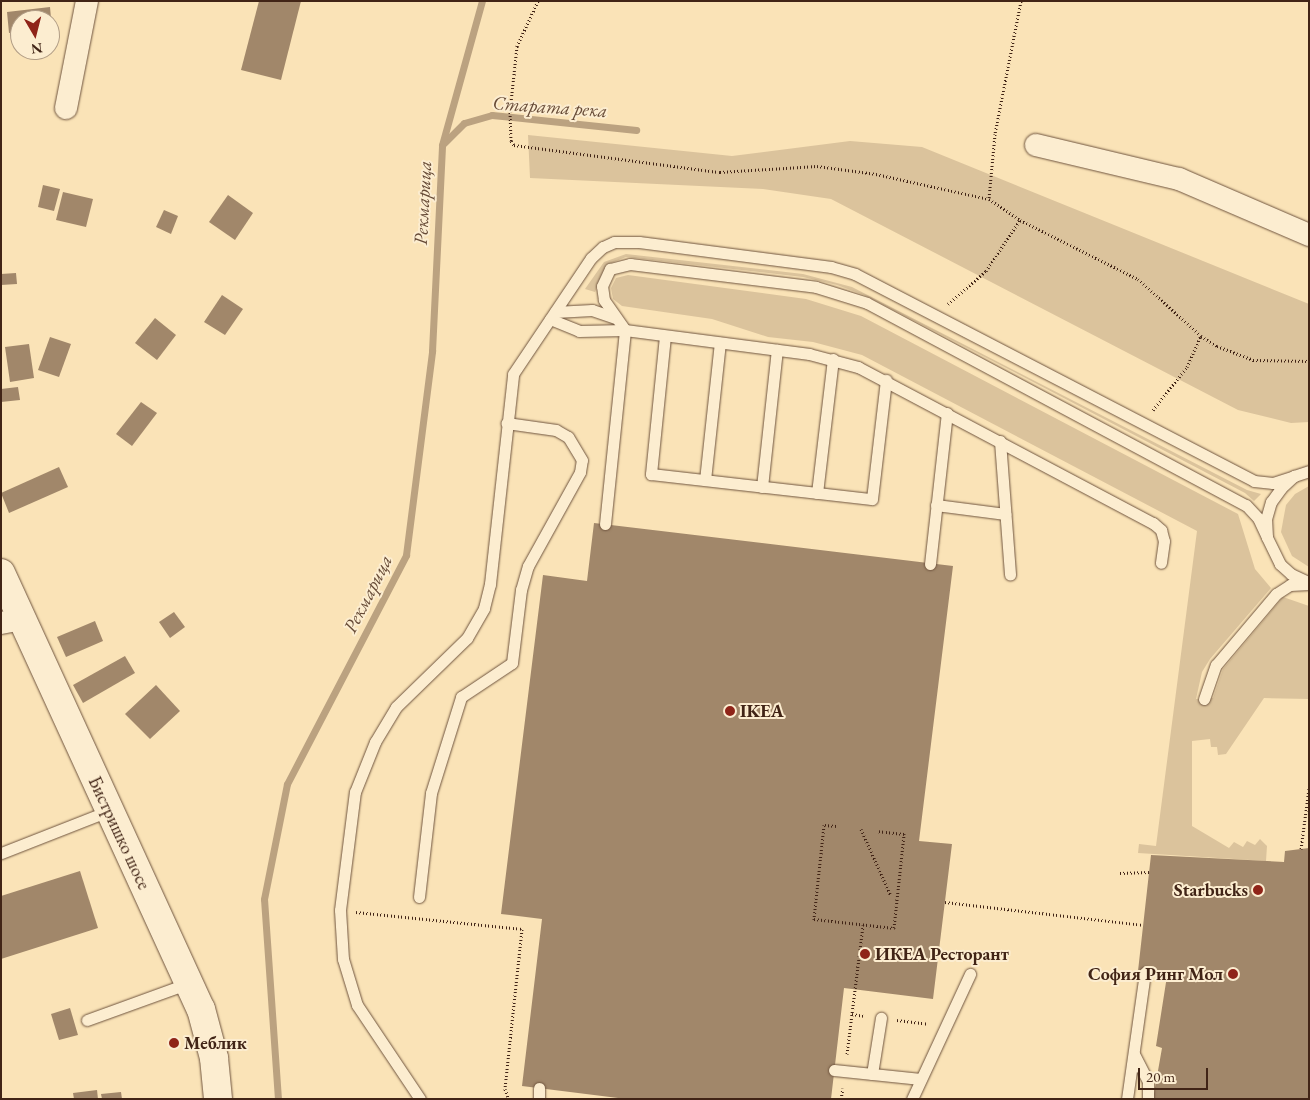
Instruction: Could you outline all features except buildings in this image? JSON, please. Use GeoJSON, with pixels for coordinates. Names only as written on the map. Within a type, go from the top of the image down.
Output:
{"type":"FeatureCollection","features":[{"type":"Feature","properties":{"kind":"street"},"geometry":{"type":"LineString","coordinates":[[66,108],[87,1]]}},
{"type":"Feature","properties":{"kind":"street"},"geometry":{"type":"LineString","coordinates":[[1036,144],[1179,179],[1309,235]]}},
{"type":"Feature","properties":{"kind":"street","name":"Бистришко шосе"},"geometry":{"type":"LineString","coordinates":[[1,573],[11,621],[108,811],[189,983],[209,1038],[218,1099]]}},
{"type":"Feature","properties":{"kind":"lane"},"geometry":{"type":"LineString","coordinates":[[420,1099],[357,1005],[342,959],[340,910],[350,818],[364,767],[384,724],[409,691],[468,638],[484,608],[490,584],[506,424],[513,374],[591,258],[614,242],[639,242],[831,267],[882,286],[1254,481],[1273,483],[1309,470]]}},
{"type":"Feature","properties":{"kind":"lane"},"geometry":{"type":"LineString","coordinates":[[605,524],[625,330],[614,318],[604,300],[602,286],[606,274],[622,264],[816,287],[867,303],[1246,505],[1258,518],[1280,564],[1291,574],[1309,583]]}},
{"type":"Feature","properties":{"kind":"lane"},"geometry":{"type":"LineString","coordinates":[[552,316],[592,310],[614,318]]}},
{"type":"Feature","properties":{"kind":"lane"},"geometry":{"type":"LineString","coordinates":[[552,316],[578,332],[625,330],[777,350],[833,359],[886,380],[1153,523],[1161,530],[1164,541],[1161,562]]}},
{"type":"Feature","properties":{"kind":"lane"},"geometry":{"type":"LineString","coordinates":[[665,336],[651,474],[872,499],[886,380]]}},
{"type":"Feature","properties":{"kind":"lane"},"geometry":{"type":"LineString","coordinates":[[705,480],[720,343]]}},
{"type":"Feature","properties":{"kind":"lane"},"geometry":{"type":"LineString","coordinates":[[762,487],[777,350]]}},
{"type":"Feature","properties":{"kind":"lane"},"geometry":{"type":"LineString","coordinates":[[817,493],[833,359]]}},
{"type":"Feature","properties":{"kind":"lane"},"geometry":{"type":"LineString","coordinates":[[930,564],[946,412]]}},
{"type":"Feature","properties":{"kind":"lane"},"geometry":{"type":"LineString","coordinates":[[418,897],[431,793],[461,697],[512,664],[528,566],[580,472],[582,460],[568,438],[556,430],[506,424]]}},
{"type":"Feature","properties":{"kind":"lane"},"geometry":{"type":"LineString","coordinates":[[1000,441],[1010,575]]}},
{"type":"Feature","properties":{"kind":"lane"},"geometry":{"type":"LineString","coordinates":[[1267,537],[1266,519],[1271,502],[1294,476]]}},
{"type":"Feature","properties":{"kind":"lane"},"geometry":{"type":"LineString","coordinates":[[936,505],[1005,514]]}},
{"type":"Feature","properties":{"kind":"lane"},"geometry":{"type":"LineString","coordinates":[[1204,699],[1216,665],[1276,594],[1290,585],[1309,583]]}},
{"type":"Feature","properties":{"kind":"lane"},"geometry":{"type":"LineString","coordinates":[[1,854],[108,811]]}},
{"type":"Feature","properties":{"kind":"lane"},"geometry":{"type":"LineString","coordinates":[[1127,1099],[1145,972]]}},
{"type":"Feature","properties":{"kind":"lane"},"geometry":{"type":"LineString","coordinates":[[912,1099],[970,974]]}},
{"type":"Feature","properties":{"kind":"lane"},"geometry":{"type":"LineString","coordinates":[[87,1020],[189,983]]}},
{"type":"Feature","properties":{"kind":"lane"},"geometry":{"type":"LineString","coordinates":[[872,1074],[881,1018]]}},
{"type":"Feature","properties":{"kind":"lane"},"geometry":{"type":"LineString","coordinates":[[1134,1054],[1145,1075],[1148,1099]]}},
{"type":"Feature","properties":{"kind":"lane"},"geometry":{"type":"LineString","coordinates":[[834,1070],[921,1079]]}},
{"type":"Feature","properties":{"kind":"path"},"geometry":{"type":"LineString","coordinates":[[538,1],[520,37],[510,112],[511,144],[720,172],[817,166],[876,174],[989,199],[1020,220],[1138,279],[1201,336],[1253,360],[1309,361]]}},
{"type":"Feature","properties":{"kind":"path"},"geometry":{"type":"LineString","coordinates":[[989,199],[995,134],[1021,1]]}},
{"type":"Feature","properties":{"kind":"path"},"geometry":{"type":"LineString","coordinates":[[948,304],[986,271],[1020,220]]}},
{"type":"Feature","properties":{"kind":"path"},"geometry":{"type":"LineString","coordinates":[[1153,410],[1187,367],[1201,336]]}},
{"type":"Feature","properties":{"kind":"path"},"geometry":{"type":"LineString","coordinates":[[1301,849],[1309,788]]}},
{"type":"Feature","properties":{"kind":"path"},"geometry":{"type":"LineString","coordinates":[[836,826],[824,825],[814,920],[894,928],[904,834],[876,831]]}},
{"type":"Feature","properties":{"kind":"path"},"geometry":{"type":"LineString","coordinates":[[861,829],[891,896]]}},
{"type":"Feature","properties":{"kind":"path"},"geometry":{"type":"LineString","coordinates":[[1120,873],[1149,872]]}},
{"type":"Feature","properties":{"kind":"path"},"geometry":{"type":"LineString","coordinates":[[945,902],[1143,924]]}},
{"type":"Feature","properties":{"kind":"path"},"geometry":{"type":"LineString","coordinates":[[355,912],[522,929],[505,1089],[508,1099]]}},
{"type":"Feature","properties":{"kind":"path"},"geometry":{"type":"LineString","coordinates":[[846,1058],[863,925]]}},
{"type":"Feature","properties":{"kind":"path"},"geometry":{"type":"LineString","coordinates":[[841,1099],[843,1085]]}},
{"type":"Feature","properties":{"kind":"shaded area"},"geometry":{"type":"Polygon","coordinates":[[[528,135],[732,156],[850,141],[922,147],[1309,304],[1309,422],[1291,423],[1238,410],[831,199],[763,189],[530,178],[528,135]]]}},
{"type":"Feature","properties":{"kind":"shaded area"},"geometry":{"type":"Polygon","coordinates":[[[626,254],[803,274],[852,287],[1247,490],[1261,494],[1254,501],[1245,493],[1016,373],[864,295],[837,285],[803,277],[626,257],[606,265],[595,292],[585,289],[604,262],[626,254]]]}},
{"type":"Feature","properties":{"kind":"shaded area"},"geometry":{"type":"Polygon","coordinates":[[[628,275],[806,299],[861,316],[1238,514],[1255,569],[1271,588],[1210,659],[1202,672],[1196,699],[1213,698],[1223,669],[1283,597],[1309,606],[1309,699],[1264,698],[1226,754],[1218,755],[1217,747],[1211,747],[1210,739],[1192,741],[1192,826],[1229,848],[1234,842],[1243,847],[1247,841],[1255,845],[1260,839],[1267,846],[1266,861],[1138,853],[1139,844],[1156,846],[1197,531],[862,355],[813,342],[768,337],[712,319],[622,306],[613,299],[611,288],[616,278],[628,275]]]}},
{"type":"Feature","properties":{"kind":"shaded area"},"geometry":{"type":"Polygon","coordinates":[[[1309,486],[1309,567],[1292,556],[1281,532],[1286,505],[1295,494],[1309,486]]]}},
{"type":"Feature","properties":{"kind":"waterway","name":"Рекмарица"},"geometry":{"type":"LineString","coordinates":[[278,1099],[264,899],[287,784],[406,555],[432,351],[442,145],[482,1]]}},
{"type":"Feature","properties":{"kind":"waterway","name":"Старата река"},"geometry":{"type":"LineString","coordinates":[[444,143],[464,123],[492,115],[636,130]]}},
{"type":"Feature","properties":{"kind":"place","name":"IKEA"},"geometry":{"type":"Point","coordinates":[730,711]}},
{"type":"Feature","properties":{"kind":"place","name":"Starbucks"},"geometry":{"type":"Point","coordinates":[1258,890]}},
{"type":"Feature","properties":{"kind":"place","name":"ИКЕА Ресторант"},"geometry":{"type":"Point","coordinates":[865,954]}},
{"type":"Feature","properties":{"kind":"place","name":"София Ринг Мол"},"geometry":{"type":"Point","coordinates":[1233,974]}},
{"type":"Feature","properties":{"kind":"place","name":"Меблик"},"geometry":{"type":"Point","coordinates":[174,1043]}}]}
